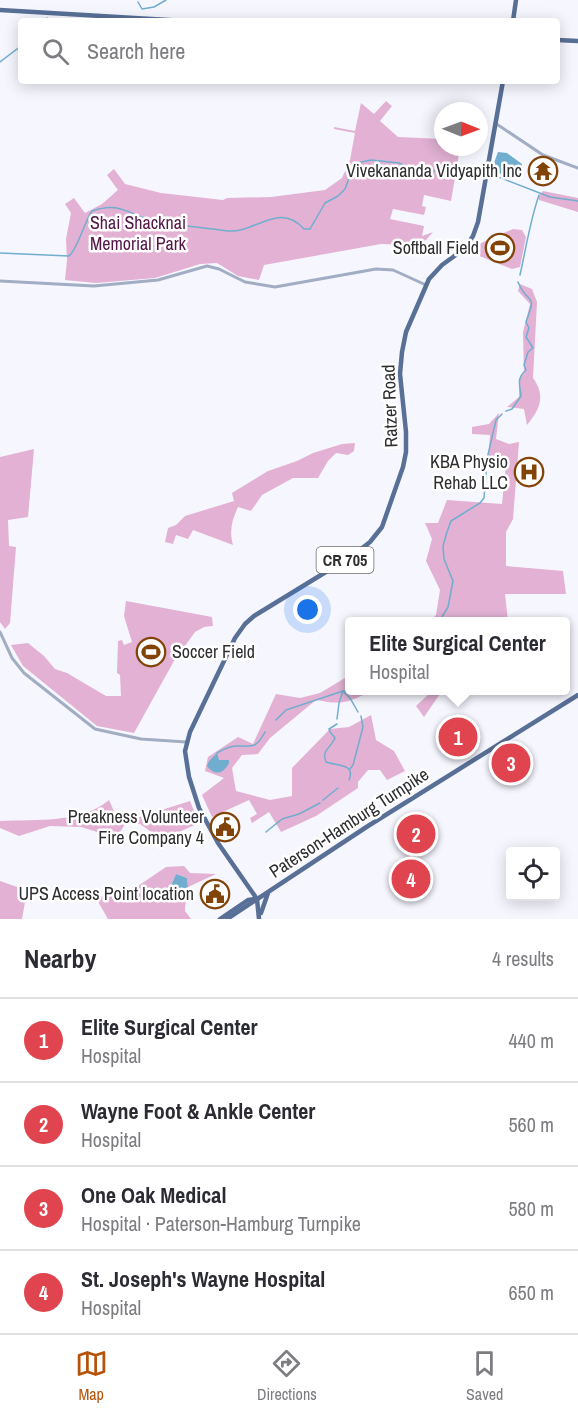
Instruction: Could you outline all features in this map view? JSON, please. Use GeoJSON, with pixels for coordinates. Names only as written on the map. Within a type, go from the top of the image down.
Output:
{"type":"FeatureCollection","features":[{"type":"Feature","properties":{"kind":"main road"},"geometry":{"type":"LineString","coordinates":[[513,18],[516,0]]}},
{"type":"Feature","properties":{"kind":"main road"},"geometry":{"type":"LineString","coordinates":[[0,10],[135,18]]}},
{"type":"Feature","properties":{"kind":"main road"},"geometry":{"type":"LineString","coordinates":[[560,39],[578,40]]}},
{"type":"Feature","properties":{"kind":"main road","name":"Ratzer Road"},"geometry":{"type":"LineString","coordinates":[[257,899],[217,842],[199,808],[187,767],[186,742],[235,638],[245,624],[254,616],[352,556],[370,543],[382,527],[406,452],[400,374],[404,339],[426,285],[438,269],[462,252],[471,241],[478,222],[502,84]]}},
{"type":"Feature","properties":{"kind":"main road","name":"Paterson-Hamburg Turnpike"},"geometry":{"type":"LineString","coordinates":[[227,919],[368,826],[578,694]]}},
{"type":"Feature","properties":{"kind":"main road"},"geometry":{"type":"LineString","coordinates":[[259,919],[269,891]]}},
{"type":"Feature","properties":{"kind":"main road"},"geometry":{"type":"LineString","coordinates":[[257,899],[259,919]]}},
{"type":"Feature","properties":{"kind":"main road","name":"Paterson-Hamburg Turnpike"},"geometry":{"type":"LineString","coordinates":[[220,919],[248,900],[257,899]]}},
{"type":"Feature","properties":{"kind":"street"},"geometry":{"type":"LineString","coordinates":[[495,123],[543,155],[578,168]]}},
{"type":"Feature","properties":{"kind":"street"},"geometry":{"type":"LineString","coordinates":[[0,281],[94,286],[158,280],[207,266],[241,280],[275,287],[376,269],[393,270],[426,285]]}},
{"type":"Feature","properties":{"kind":"street"},"geometry":{"type":"LineString","coordinates":[[0,632],[12,658],[24,673],[95,729],[141,739],[186,742]]}},
{"type":"Feature","properties":{"kind":"green space","name":"Shai Shacknai Memorial Park"},"geometry":{"type":"Polygon","coordinates":[[[386,101],[392,106],[380,121],[398,137],[434,139],[434,156],[459,156],[457,166],[484,166],[483,172],[456,172],[451,201],[424,195],[422,206],[426,207],[424,215],[393,209],[390,219],[424,226],[422,236],[433,232],[426,240],[412,245],[381,244],[264,265],[259,280],[238,276],[217,263],[200,264],[155,278],[96,283],[65,280],[66,239],[71,213],[65,204],[74,198],[85,213],[102,204],[118,190],[107,175],[114,169],[125,184],[161,193],[223,200],[325,190],[342,178],[350,160],[355,133],[334,129],[334,127],[355,131],[361,103],[374,114],[386,101]]]}},
{"type":"Feature","properties":{"kind":"green space"},"geometry":{"type":"Polygon","coordinates":[[[543,191],[578,198],[578,212],[539,200],[538,197],[543,191]]]}},
{"type":"Feature","properties":{"kind":"green space","name":"Softball Field"},"geometry":{"type":"Polygon","coordinates":[[[513,229],[522,230],[526,237],[520,267],[512,269],[477,255],[475,249],[479,244],[513,229]]]}},
{"type":"Feature","properties":{"kind":"green space"},"geometry":{"type":"Polygon","coordinates":[[[520,284],[532,289],[537,302],[533,378],[539,391],[540,402],[527,425],[524,409],[507,407],[519,397],[519,379],[524,373],[523,332],[530,304],[518,291],[520,284]]]}},
{"type":"Feature","properties":{"kind":"green space"},"geometry":{"type":"Polygon","coordinates":[[[499,413],[496,439],[509,444],[519,442],[513,519],[506,532],[506,566],[563,571],[566,594],[505,594],[508,617],[434,617],[440,590],[426,561],[432,539],[425,523],[438,523],[447,500],[502,504],[506,464],[488,461],[490,435],[472,434],[472,427],[489,424],[499,413]]]}},
{"type":"Feature","properties":{"kind":"green space"},"geometry":{"type":"Polygon","coordinates":[[[355,443],[354,451],[348,455],[336,453],[328,461],[318,478],[293,478],[262,495],[251,511],[238,507],[232,526],[233,545],[193,530],[188,539],[176,535],[173,544],[165,542],[168,528],[176,525],[185,516],[234,501],[232,493],[268,471],[313,453],[342,444],[355,443]]]}},
{"type":"Feature","properties":{"kind":"green space"},"geometry":{"type":"Polygon","coordinates":[[[34,449],[28,517],[8,520],[9,546],[16,547],[10,623],[5,629],[0,622],[0,457],[34,449]]]}},
{"type":"Feature","properties":{"kind":"green space"},"geometry":{"type":"Polygon","coordinates":[[[126,601],[212,617],[213,626],[204,627],[195,632],[174,661],[134,733],[97,726],[23,666],[11,645],[28,643],[55,669],[67,673],[106,696],[121,696],[120,675],[117,673],[118,641],[122,640],[124,645],[132,642],[124,616],[126,601]]]}},
{"type":"Feature","properties":{"kind":"green space"},"geometry":{"type":"Polygon","coordinates":[[[345,678],[345,695],[362,695],[345,702],[316,700],[270,738],[258,754],[242,755],[232,768],[236,791],[270,800],[292,796],[292,768],[330,729],[349,727],[371,715],[376,740],[394,751],[405,771],[387,780],[380,770],[368,770],[358,782],[358,788],[316,816],[281,832],[269,812],[252,823],[250,818],[257,814],[249,800],[212,817],[202,795],[224,778],[205,771],[208,757],[238,737],[253,744],[276,694],[300,698],[320,693],[345,678]]]}},
{"type":"Feature","properties":{"kind":"green space"},"geometry":{"type":"Polygon","coordinates":[[[428,695],[439,695],[424,717],[416,706],[428,695]]]}},
{"type":"Feature","properties":{"kind":"green space"},"geometry":{"type":"Polygon","coordinates":[[[109,800],[117,818],[133,819],[190,801],[199,823],[177,833],[178,839],[160,838],[140,824],[125,824],[119,834],[107,835],[81,827],[50,826],[19,836],[0,828],[0,821],[71,817],[97,808],[109,800]]]}},
{"type":"Feature","properties":{"kind":"green space"},"geometry":{"type":"Polygon","coordinates":[[[184,866],[190,873],[216,874],[188,887],[187,878],[176,874],[170,888],[178,897],[186,895],[185,911],[191,919],[108,919],[96,898],[138,886],[166,867],[184,866]]]}},
{"type":"Feature","properties":{"kind":"green space"},"geometry":{"type":"Polygon","coordinates":[[[0,881],[20,888],[25,902],[22,919],[0,919],[0,881]]]}},
{"type":"Feature","properties":{"kind":"water"},"geometry":{"type":"Polygon","coordinates":[[[498,152],[507,153],[522,164],[522,176],[506,175],[492,168],[498,152]]]}},
{"type":"Feature","properties":{"kind":"water"},"geometry":{"type":"Polygon","coordinates":[[[217,753],[219,760],[229,760],[229,763],[225,769],[216,773],[207,766],[217,753]]]}},
{"type":"Feature","properties":{"kind":"water"},"geometry":{"type":"Polygon","coordinates":[[[176,874],[187,878],[186,895],[178,897],[170,888],[176,874]]]}},
{"type":"Feature","properties":{"kind":"waterway"},"geometry":{"type":"LineString","coordinates":[[138,2],[142,9],[154,7],[166,0]]}},
{"type":"Feature","properties":{"kind":"waterway"},"geometry":{"type":"LineString","coordinates":[[0,62],[18,48]]}},
{"type":"Feature","properties":{"kind":"waterway"},"geometry":{"type":"LineString","coordinates":[[0,253],[69,256],[92,211],[102,208],[118,208],[154,221],[228,231],[248,228],[276,218],[286,218],[295,221],[304,229],[310,229],[325,203],[345,189],[357,163],[371,160],[399,163],[420,172],[475,168],[550,197],[578,201]]}},
{"type":"Feature","properties":{"kind":"waterway"},"geometry":{"type":"LineString","coordinates":[[520,275],[539,195]]}},
{"type":"Feature","properties":{"kind":"waterway"},"geometry":{"type":"LineString","coordinates":[[506,411],[512,409],[521,396],[520,379],[526,370],[524,365],[528,352],[533,348],[526,337],[529,328],[526,322],[531,302],[518,282]]}},
{"type":"Feature","properties":{"kind":"waterway"},"geometry":{"type":"LineString","coordinates":[[487,459],[496,420],[502,414]]}},
{"type":"Feature","properties":{"kind":"waterway"},"geometry":{"type":"LineString","coordinates":[[442,617],[448,607],[453,581],[444,559],[443,546],[447,532],[451,521],[480,503],[484,498],[487,461]]}},
{"type":"Feature","properties":{"kind":"waterway"},"geometry":{"type":"LineString","coordinates":[[276,720],[286,710],[343,691],[345,693]]}},
{"type":"Feature","properties":{"kind":"waterway"},"geometry":{"type":"LineString","coordinates":[[337,719],[339,703],[345,691]]}},
{"type":"Feature","properties":{"kind":"waterway"},"geometry":{"type":"LineString","coordinates":[[347,695],[358,712]]}},
{"type":"Feature","properties":{"kind":"waterway"},"geometry":{"type":"LineString","coordinates":[[350,769],[363,727],[361,716]]}},
{"type":"Feature","properties":{"kind":"waterway"},"geometry":{"type":"LineString","coordinates":[[337,724],[329,729],[335,738],[325,758],[326,762],[347,768],[350,771],[349,780]]}},
{"type":"Feature","properties":{"kind":"waterway"},"geometry":{"type":"LineString","coordinates":[[217,753],[234,746],[254,745],[265,732]]}},
{"type":"Feature","properties":{"kind":"waterway"},"geometry":{"type":"LineString","coordinates":[[323,800],[338,788]]}},
{"type":"Feature","properties":{"kind":"waterway"},"geometry":{"type":"LineString","coordinates":[[266,832],[282,819],[299,814],[320,803]]}},
{"type":"Feature","properties":{"kind":"place","name":"Vivekananda Vidyapith Inc"},"geometry":{"type":"Point","coordinates":[543,171]}},
{"type":"Feature","properties":{"kind":"place","name":"Softball Field"},"geometry":{"type":"Point","coordinates":[500,248]}},
{"type":"Feature","properties":{"kind":"place","name":"KBA Physio Rehab LLC"},"geometry":{"type":"Point","coordinates":[529,472]}},
{"type":"Feature","properties":{"kind":"place","name":"Soccer Field"},"geometry":{"type":"Point","coordinates":[151,652]}},
{"type":"Feature","properties":{"kind":"place","name":"Elite Surgical Center"},"geometry":{"type":"Point","coordinates":[458,737]}},
{"type":"Feature","properties":{"kind":"place","name":"One Oak Medical"},"geometry":{"type":"Point","coordinates":[511,763]}},
{"type":"Feature","properties":{"kind":"place","name":"Preakness Volunteer Fire Company 4"},"geometry":{"type":"Point","coordinates":[225,827]}},
{"type":"Feature","properties":{"kind":"place","name":"Wayne Foot & Ankle Center"},"geometry":{"type":"Point","coordinates":[416,834]}},
{"type":"Feature","properties":{"kind":"place","name":"St. Joseph's Wayne Hospital"},"geometry":{"type":"Point","coordinates":[411,879]}},
{"type":"Feature","properties":{"kind":"place","name":"UPS Access Point location"},"geometry":{"type":"Point","coordinates":[215,894]}}]}
